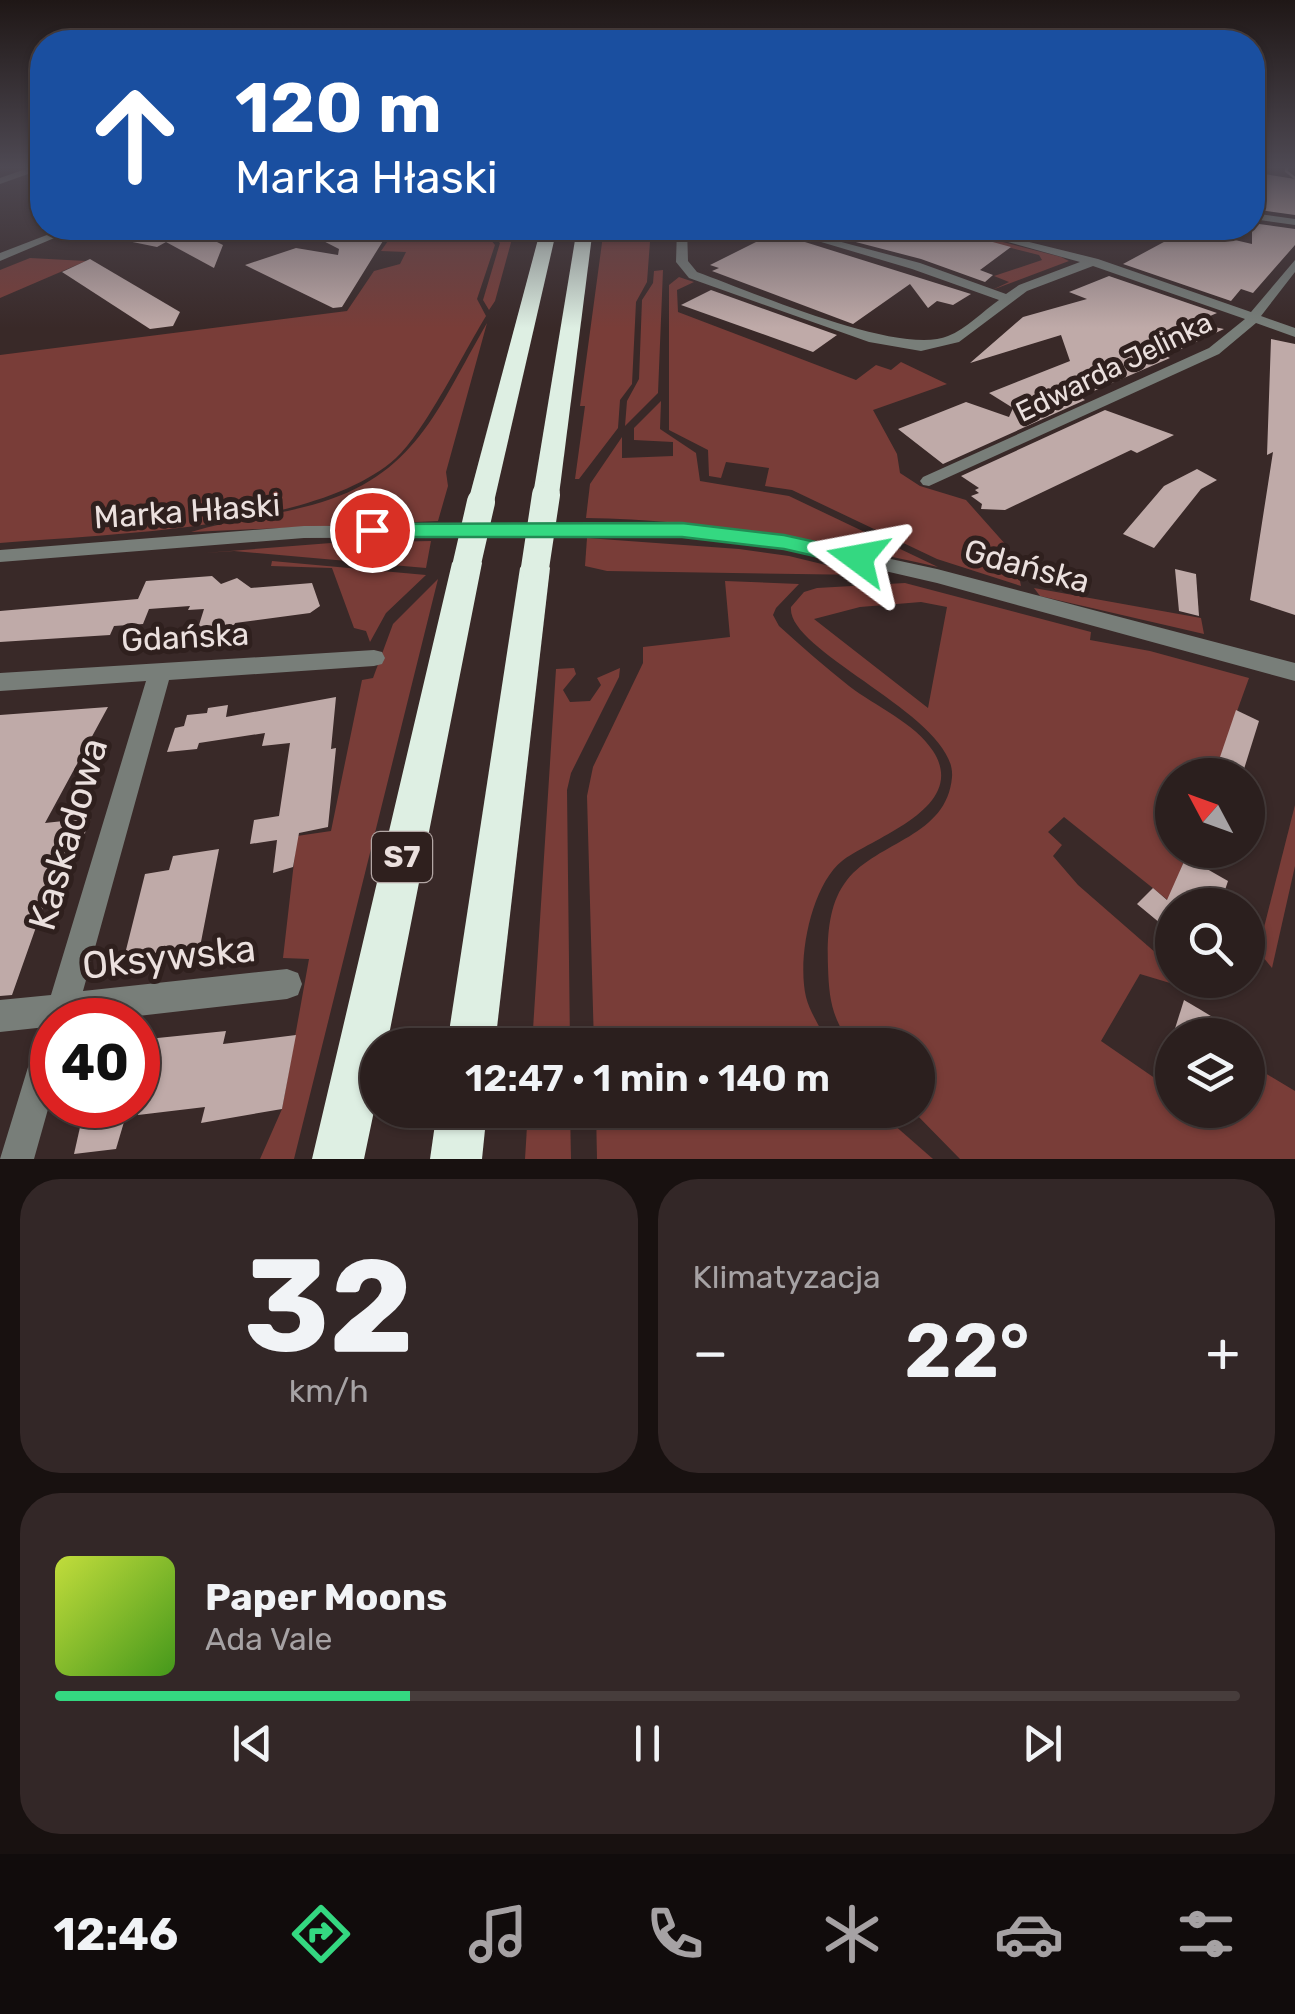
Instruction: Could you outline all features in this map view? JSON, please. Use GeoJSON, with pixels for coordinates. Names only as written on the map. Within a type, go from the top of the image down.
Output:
{"type":"FeatureCollection","features":[{"type":"Feature","properties":{"kind":"highway","name":"S7"},"geometry":{"type":"LineString","coordinates":[[338,1159],[481,502],[545,240]]}},
{"type":"Feature","properties":{"kind":"highway"},"geometry":{"type":"LineString","coordinates":[[473,1028],[583,240]]}},
{"type":"Feature","properties":{"kind":"highway"},"geometry":{"type":"LineString","coordinates":[[456,1159],[460,1128]]}},
{"type":"Feature","properties":{"kind":"street"},"geometry":{"type":"LineString","coordinates":[[0,256],[42,240]]}},
{"type":"Feature","properties":{"kind":"street"},"geometry":{"type":"LineString","coordinates":[[682,240],[682,262],[688,271],[874,339],[908,347],[940,345],[1005,298],[1044,278],[1094,261]]}},
{"type":"Feature","properties":{"kind":"street"},"geometry":{"type":"LineString","coordinates":[[822,240],[916,266],[1005,298]]}},
{"type":"Feature","properties":{"kind":"street"},"geometry":{"type":"LineString","coordinates":[[1010,240],[1094,261],[1295,333]]}},
{"type":"Feature","properties":{"kind":"street","name":"Edwarda Jelinka"},"geometry":{"type":"LineString","coordinates":[[928,481],[1214,351],[1244,328],[1295,264]]}},
{"type":"Feature","properties":{"kind":"street","name":"Marka Hłaski"},"geometry":{"type":"LineString","coordinates":[[0,556],[304,532],[439,529]]}},
{"type":"Feature","properties":{"kind":"street","name":"Gdańska"},"geometry":{"type":"LineString","coordinates":[[439,529],[682,530],[784,542],[937,576],[1295,672]]}},
{"type":"Feature","properties":{"kind":"street","name":"Gdańska"},"geometry":{"type":"LineString","coordinates":[[0,682],[374,658]]}},
{"type":"Feature","properties":{"kind":"street","name":"Kaskadowa"},"geometry":{"type":"LineString","coordinates":[[65,998],[160,671]]}},
{"type":"Feature","properties":{"kind":"street","name":"Oksywska"},"geometry":{"type":"LineString","coordinates":[[160,1001],[288,984]]}},
{"type":"Feature","properties":{"kind":"street","name":"Oksywska"},"geometry":{"type":"LineString","coordinates":[[0,1016],[30,1015]]}},
{"type":"Feature","properties":{"kind":"street"},"geometry":{"type":"LineString","coordinates":[[17,1159],[30,1115]]}},
{"type":"Feature","properties":{"kind":"shaded area"},"geometry":{"type":"Polygon","coordinates":[[[389,240],[489,240],[495,245],[477,299],[486,316],[431,412],[396,458],[361,482],[264,514],[151,531],[0,543],[0,355],[347,311],[374,271],[400,264],[406,252],[381,251],[389,240]]]}},
{"type":"Feature","properties":{"kind":"shaded area"},"geometry":{"type":"Polygon","coordinates":[[[497,240],[512,240],[489,310],[483,300],[500,243],[497,240]]]}},
{"type":"Feature","properties":{"kind":"shaded area"},"geometry":{"type":"Polygon","coordinates":[[[602,240],[650,240],[647,282],[636,302],[632,384],[620,400],[618,428],[579,479],[575,479],[585,406],[580,406],[602,240]]]}},
{"type":"Feature","properties":{"kind":"shaded area"},"geometry":{"type":"Polygon","coordinates":[[[995,240],[1069,261],[992,290],[1009,282],[994,276],[1042,260],[1039,255],[992,243],[995,240]]]}},
{"type":"Feature","properties":{"kind":"shaded area"},"geometry":{"type":"Polygon","coordinates":[[[30,258],[86,261],[0,298],[0,270],[30,258]]]}},
{"type":"Feature","properties":{"kind":"shaded area"},"geometry":{"type":"Polygon","coordinates":[[[663,270],[658,393],[625,426],[627,401],[639,379],[642,300],[653,283],[654,271],[663,270]]]}},
{"type":"Feature","properties":{"kind":"shaded area"},"geometry":{"type":"Polygon","coordinates":[[[679,277],[694,282],[677,290],[678,312],[856,380],[876,365],[891,370],[901,362],[947,384],[873,410],[897,454],[900,473],[920,486],[966,500],[1006,545],[1016,561],[1021,586],[937,559],[792,490],[765,486],[769,468],[726,462],[721,478],[709,476],[708,450],[669,430],[669,285],[679,277]]]}},
{"type":"Feature","properties":{"kind":"shaded area"},"geometry":{"type":"Polygon","coordinates":[[[487,323],[446,472],[448,486],[438,521],[191,532],[312,505],[347,493],[376,477],[420,436],[487,323]]]}},
{"type":"Feature","properties":{"kind":"shaded area"},"geometry":{"type":"Polygon","coordinates":[[[661,401],[660,429],[696,453],[700,481],[789,496],[938,567],[763,533],[586,518],[590,484],[622,437],[622,458],[673,456],[673,442],[634,440],[634,428],[661,401]]]}},
{"type":"Feature","properties":{"kind":"shaded area"},"geometry":{"type":"Polygon","coordinates":[[[587,538],[739,549],[789,556],[867,575],[607,571],[585,566],[587,538]]]}},
{"type":"Feature","properties":{"kind":"shaded area"},"geometry":{"type":"Polygon","coordinates":[[[431,541],[426,568],[234,551],[204,553],[331,543],[431,541]]]}},
{"type":"Feature","properties":{"kind":"shaded area"},"geometry":{"type":"Polygon","coordinates":[[[272,561],[426,575],[386,613],[370,642],[366,631],[354,628],[332,568],[271,566],[272,561]]]}},
{"type":"Feature","properties":{"kind":"shaded area"},"geometry":{"type":"Polygon","coordinates":[[[438,579],[294,1159],[260,1159],[282,1109],[309,959],[283,958],[297,836],[331,831],[362,680],[373,678],[393,624],[438,579]]]}},
{"type":"Feature","properties":{"kind":"shaded area"},"geometry":{"type":"Polygon","coordinates":[[[725,581],[799,584],[776,608],[773,615],[779,626],[849,686],[925,741],[941,771],[938,789],[912,819],[842,861],[822,887],[809,924],[803,963],[808,1003],[820,1028],[594,1028],[587,796],[593,767],[643,663],[643,647],[730,637],[725,581]]]}},
{"type":"Feature","properties":{"kind":"shaded area"},"geometry":{"type":"Polygon","coordinates":[[[905,583],[1091,632],[1090,640],[1150,651],[1249,678],[1220,758],[1155,758],[1155,868],[1181,868],[1174,888],[1155,890],[1064,817],[1048,832],[1062,845],[1053,856],[1078,885],[1155,952],[1155,978],[1140,974],[1101,1041],[1155,1078],[1155,1128],[1265,1128],[1265,1073],[1295,1091],[1295,1159],[960,1159],[930,1128],[935,1128],[935,1028],[842,1028],[829,989],[829,933],[836,900],[860,867],[925,826],[938,813],[952,777],[946,754],[928,731],[815,644],[797,625],[791,607],[804,592],[905,583]],[[921,602],[860,607],[814,619],[928,708],[947,607],[921,602]]]}},
{"type":"Feature","properties":{"kind":"shaded area"},"geometry":{"type":"Polygon","coordinates":[[[1034,588],[1201,618],[1204,634],[1040,596],[1034,588]]]}},
{"type":"Feature","properties":{"kind":"shaded area"},"geometry":{"type":"Polygon","coordinates":[[[574,668],[576,674],[563,690],[570,702],[590,701],[601,685],[597,678],[620,668],[571,773],[567,790],[570,1028],[533,1028],[556,669],[574,668]]]}},
{"type":"Feature","properties":{"kind":"shaded area"},"geometry":{"type":"Polygon","coordinates":[[[1295,805],[1295,866],[1272,968],[1265,960],[1265,923],[1295,805]]]}},
{"type":"Feature","properties":{"kind":"shaded area"},"geometry":{"type":"Polygon","coordinates":[[[527,1128],[570,1128],[571,1159],[525,1159],[527,1128]]]}},
{"type":"Feature","properties":{"kind":"shaded area"},"geometry":{"type":"Polygon","coordinates":[[[596,1128],[898,1128],[933,1159],[597,1159],[596,1128]]]}},
{"type":"Feature","properties":{"kind":"building"},"geometry":{"type":"Polygon","coordinates":[[[1265,225],[1295,229],[1295,245],[1253,293],[1241,289],[1231,301],[1123,264],[1168,240],[1235,240],[1252,244],[1252,240],[1265,240],[1265,225]]]}},
{"type":"Feature","properties":{"kind":"building"},"geometry":{"type":"Polygon","coordinates":[[[123,240],[213,240],[223,245],[214,268],[166,242],[157,247],[123,240]]]}},
{"type":"Feature","properties":{"kind":"building"},"geometry":{"type":"Polygon","coordinates":[[[321,240],[384,240],[342,307],[333,308],[245,265],[296,248],[338,255],[339,249],[321,240]]]}},
{"type":"Feature","properties":{"kind":"building"},"geometry":{"type":"Polygon","coordinates":[[[749,240],[799,240],[971,294],[953,305],[937,301],[928,308],[910,284],[853,324],[712,271],[719,268],[710,265],[756,242],[749,240]]]}},
{"type":"Feature","properties":{"kind":"building"},"geometry":{"type":"Polygon","coordinates":[[[848,240],[985,240],[1011,247],[980,270],[993,275],[985,282],[921,259],[848,240]]]}},
{"type":"Feature","properties":{"kind":"building"},"geometry":{"type":"Polygon","coordinates":[[[90,259],[180,312],[173,326],[150,329],[62,272],[90,259]]]}},
{"type":"Feature","properties":{"kind":"building"},"geometry":{"type":"Polygon","coordinates":[[[1109,276],[1217,313],[1194,323],[1224,329],[1166,356],[1170,358],[1080,397],[1085,400],[943,464],[898,429],[966,402],[1009,417],[1013,408],[989,393],[1070,361],[1061,335],[970,363],[1023,317],[1087,299],[1069,292],[1109,276]]]}},
{"type":"Feature","properties":{"kind":"building"},"geometry":{"type":"Polygon","coordinates":[[[711,290],[837,335],[813,352],[681,305],[711,290]]]}},
{"type":"Feature","properties":{"kind":"building"},"geometry":{"type":"Polygon","coordinates":[[[1271,339],[1295,344],[1295,615],[1250,600],[1273,452],[1267,455],[1271,339]]]}},
{"type":"Feature","properties":{"kind":"building"},"geometry":{"type":"Polygon","coordinates":[[[1105,410],[1174,435],[1137,453],[1131,450],[1005,510],[981,509],[982,504],[971,496],[979,493],[975,490],[979,488],[961,476],[1105,410]]]}},
{"type":"Feature","properties":{"kind":"building"},"geometry":{"type":"Polygon","coordinates":[[[1197,469],[1217,480],[1201,489],[1154,548],[1123,534],[1164,486],[1197,469]]]}},
{"type":"Feature","properties":{"kind":"building"},"geometry":{"type":"Polygon","coordinates":[[[1175,569],[1196,574],[1199,616],[1179,611],[1175,569]]]}},
{"type":"Feature","properties":{"kind":"building"},"geometry":{"type":"Polygon","coordinates":[[[212,576],[221,584],[237,578],[251,588],[312,583],[320,606],[310,613],[235,623],[231,634],[211,636],[199,625],[204,609],[188,610],[190,606],[149,609],[143,624],[114,626],[110,635],[0,642],[0,611],[138,599],[146,581],[212,576]]]}},
{"type":"Feature","properties":{"kind":"building"},"geometry":{"type":"Polygon","coordinates":[[[336,697],[331,749],[336,748],[328,827],[299,833],[293,867],[273,873],[277,840],[250,844],[254,820],[279,816],[290,743],[262,746],[265,733],[167,752],[175,728],[184,726],[187,715],[207,713],[208,708],[228,705],[226,717],[336,697]]]}},
{"type":"Feature","properties":{"kind":"building"},"geometry":{"type":"Polygon","coordinates":[[[108,707],[45,823],[91,818],[73,863],[58,865],[12,995],[0,996],[0,715],[108,707]]]}},
{"type":"Feature","properties":{"kind":"building"},"geometry":{"type":"Polygon","coordinates":[[[1236,710],[1259,721],[1247,758],[1220,757],[1236,710]]]}},
{"type":"Feature","properties":{"kind":"building"},"geometry":{"type":"Polygon","coordinates":[[[219,849],[200,947],[124,958],[145,874],[169,870],[173,856],[219,849]]]}},
{"type":"Feature","properties":{"kind":"building"},"geometry":{"type":"Polygon","coordinates":[[[1181,868],[1205,868],[1228,881],[1226,888],[1172,888],[1181,868]]]}},
{"type":"Feature","properties":{"kind":"building"},"geometry":{"type":"Polygon","coordinates":[[[1155,890],[1155,919],[1137,904],[1155,890]]]}},
{"type":"Feature","properties":{"kind":"building"},"geometry":{"type":"Polygon","coordinates":[[[1184,1000],[1214,1018],[1178,1018],[1184,1000]]]}},
{"type":"Feature","properties":{"kind":"building"},"geometry":{"type":"Polygon","coordinates":[[[226,1031],[223,1044],[296,1035],[282,1109],[201,1123],[205,1107],[160,1112],[160,1038],[226,1031]]]}},
{"type":"Feature","properties":{"kind":"building"},"geometry":{"type":"Polygon","coordinates":[[[80,1128],[122,1128],[116,1149],[74,1154],[80,1128]]]}},
{"type":"Feature","properties":{"kind":"route"},"geometry":{"type":"LineString","coordinates":[[372,530],[682,530],[784,542],[858,558]]}}]}
